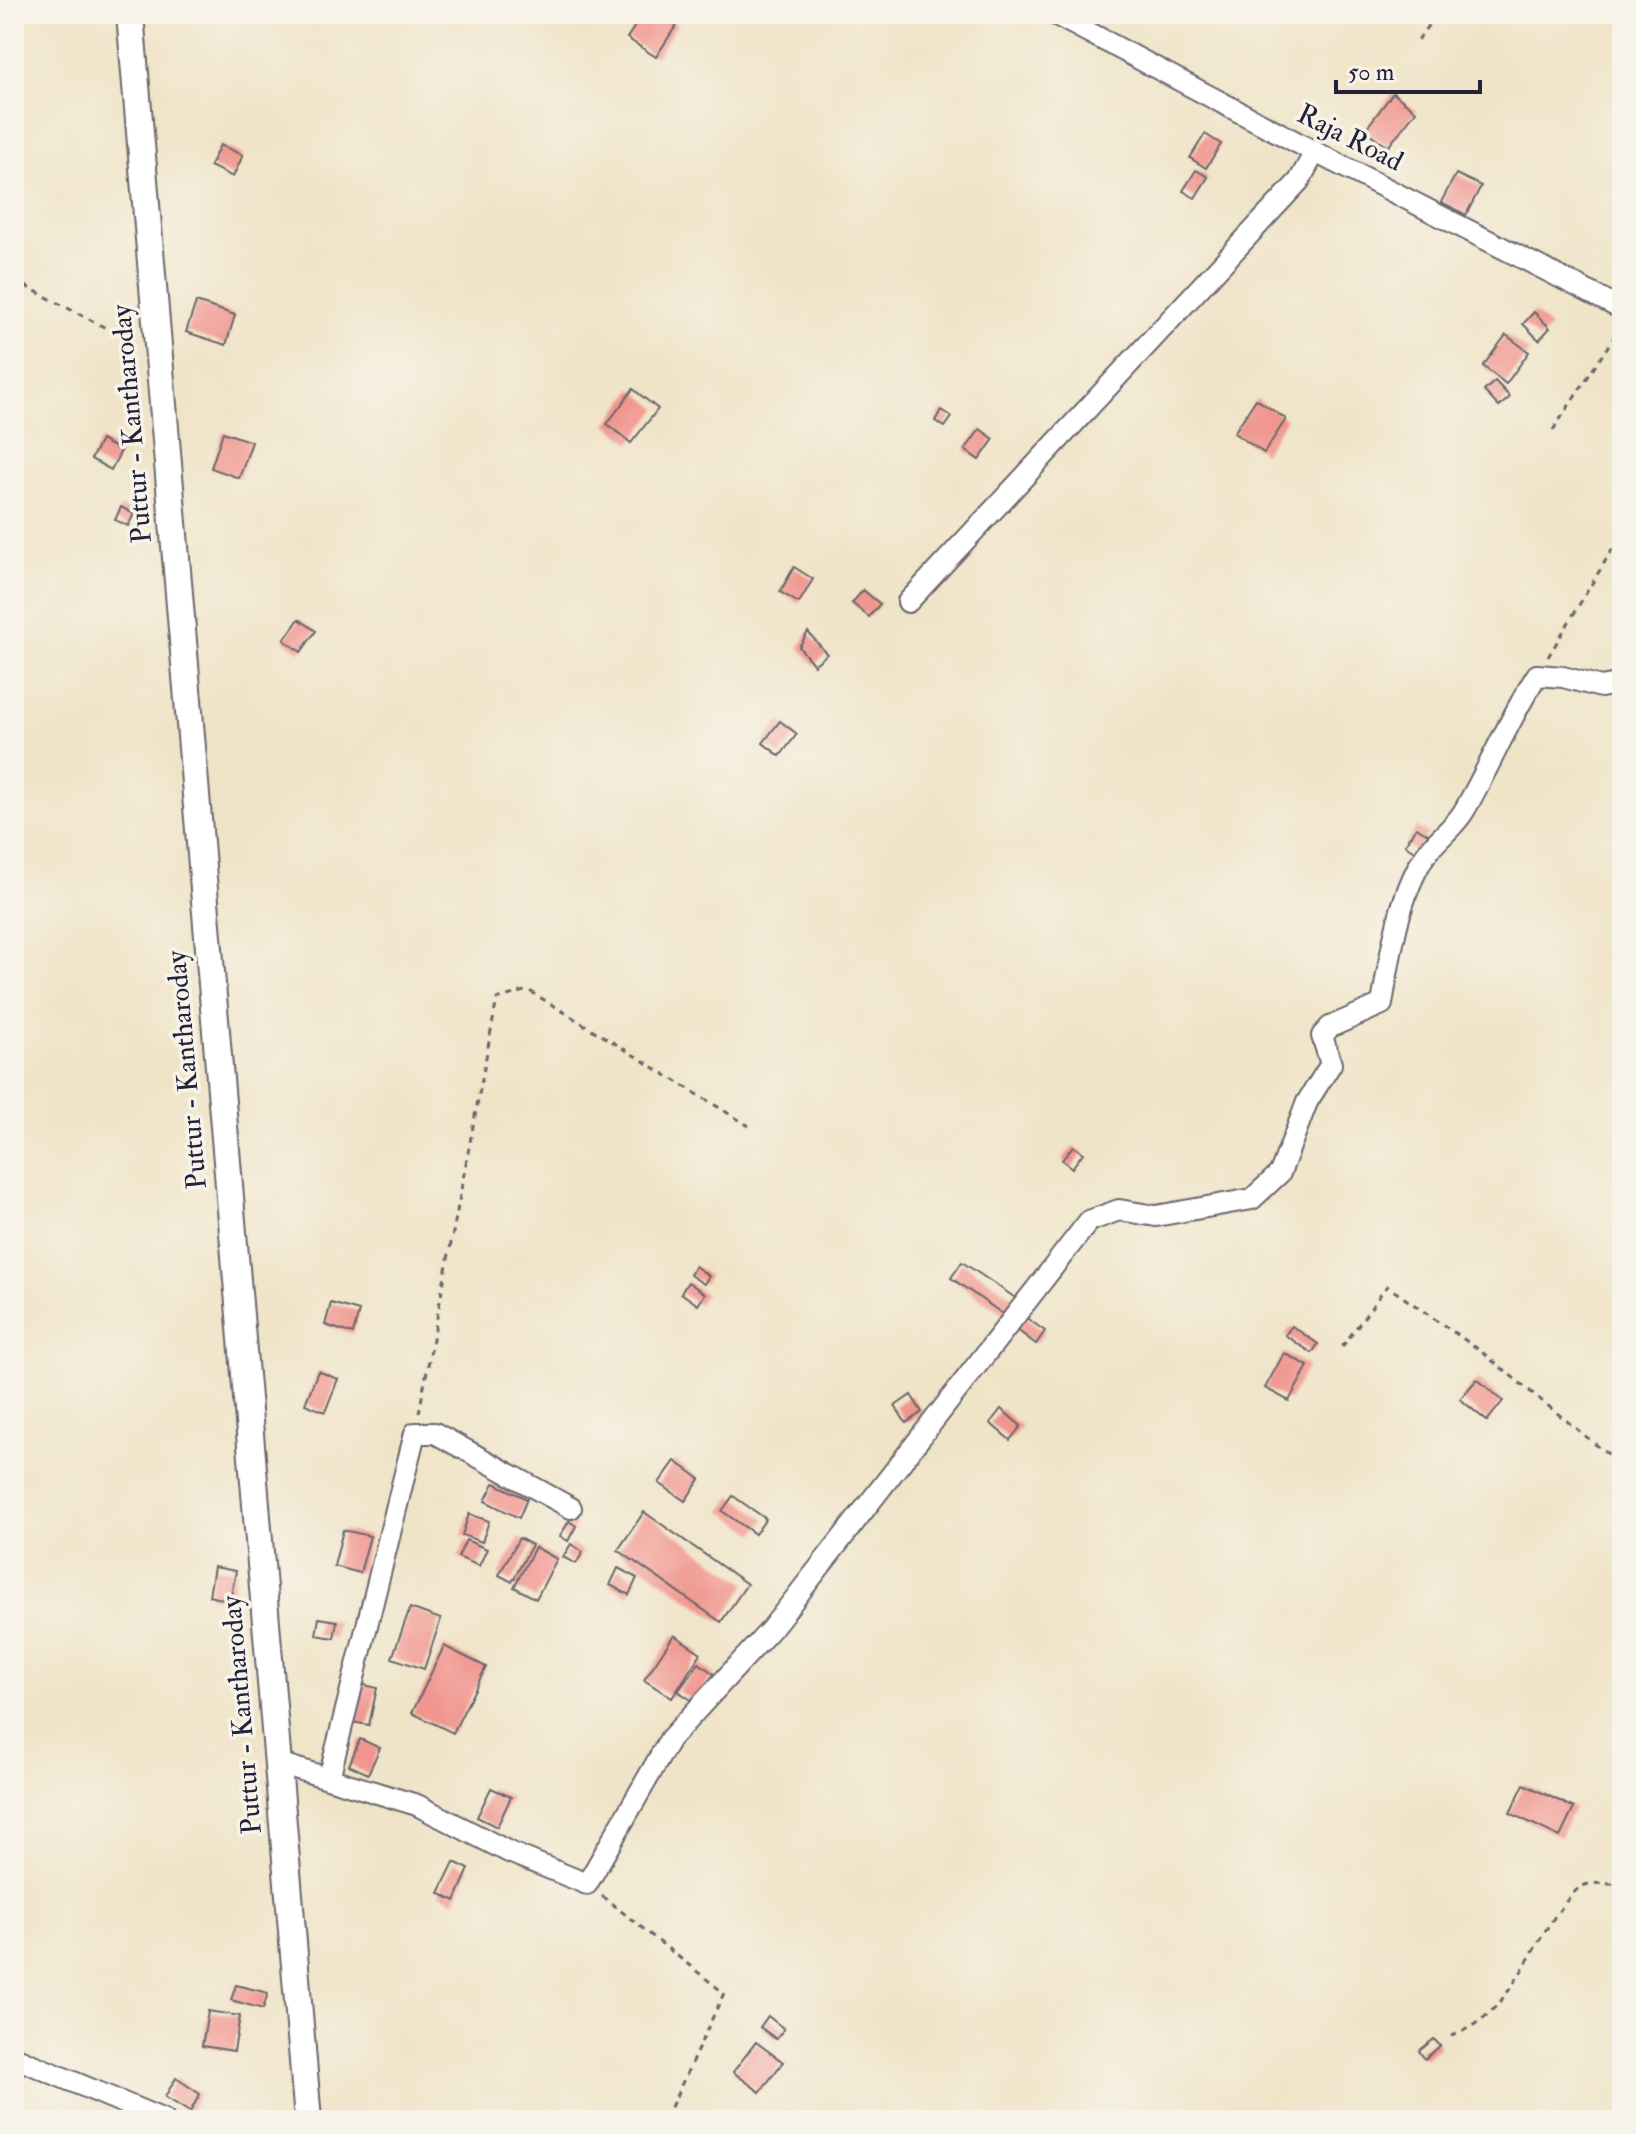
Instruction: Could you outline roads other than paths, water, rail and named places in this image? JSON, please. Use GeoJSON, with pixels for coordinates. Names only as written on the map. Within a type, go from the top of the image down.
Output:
{"type":"FeatureCollection","features":[{"type":"Feature","properties":{"kind":"main road","name":"Puttur - Kantharoday"},"geometry":{"type":"LineString","coordinates":[[130,14],[308,2120]]}},
{"type":"Feature","properties":{"kind":"street","name":"Raja Road"},"geometry":{"type":"LineString","coordinates":[[1054,14],[1622,309]]}},
{"type":"Feature","properties":{"kind":"street"},"geometry":{"type":"LineString","coordinates":[[908,602],[1299,181],[1315,152]]}},
{"type":"Feature","properties":{"kind":"street"},"geometry":{"type":"LineString","coordinates":[[278,1763],[417,1805],[509,1852],[587,1884],[670,1739],[772,1628],[1089,1221],[1119,1210],[1156,1216],[1252,1199],[1280,1173],[1307,1102],[1331,1064],[1322,1036],[1330,1027],[1382,1004],[1393,940],[1415,873],[1425,855],[1463,814],[1517,707],[1537,675],[1563,677],[1601,687],[1622,683]]}},
{"type":"Feature","properties":{"kind":"street"},"geometry":{"type":"LineString","coordinates":[[329,1778],[415,1433],[435,1433],[571,1508]]}},
{"type":"Feature","properties":{"kind":"street"},"geometry":{"type":"LineString","coordinates":[[14,2057],[164,2120]]}}]}
